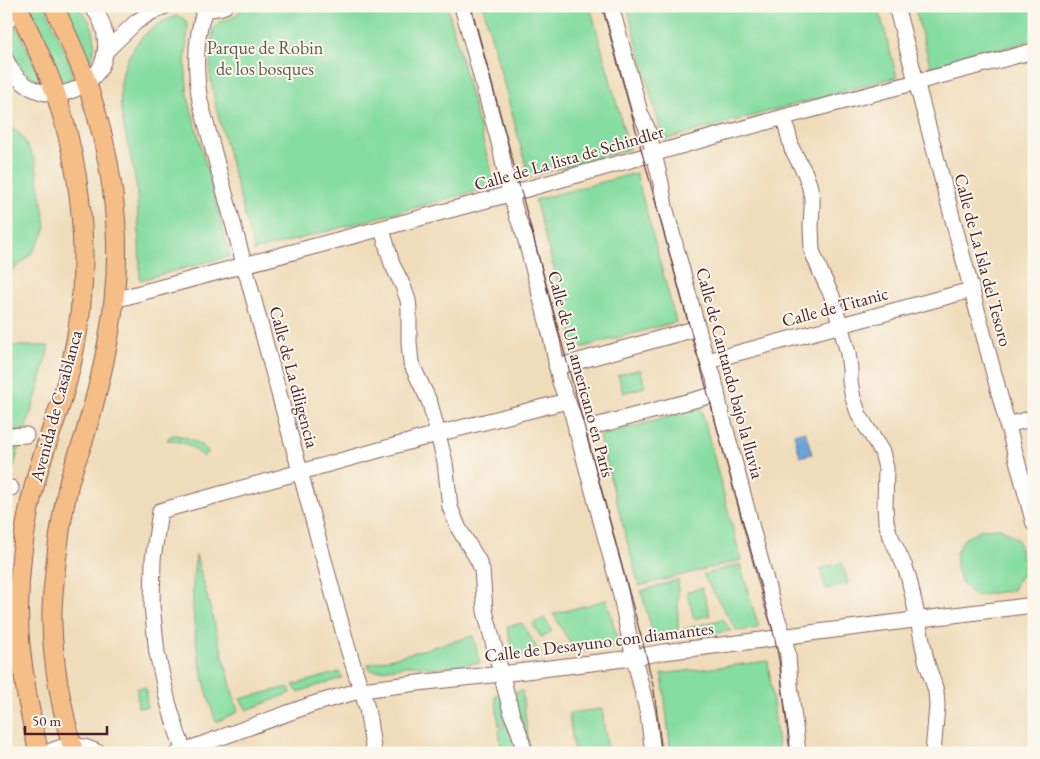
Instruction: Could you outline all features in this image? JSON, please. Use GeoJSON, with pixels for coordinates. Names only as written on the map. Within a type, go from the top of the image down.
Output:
{"type":"FeatureCollection","features":[{"type":"Feature","properties":{"kind":"main road","name":"Avenida de Casablanca"},"geometry":{"type":"LineString","coordinates":[[18,6],[56,94],[70,143],[81,214],[83,258],[77,336],[61,402],[43,454],[28,511],[19,588],[19,632],[32,723],[39,753]]}},
{"type":"Feature","properties":{"kind":"main road","name":"Avenida de Casablanca"},"geometry":{"type":"LineString","coordinates":[[54,6],[87,83],[102,137],[112,192],[116,251],[114,300],[105,359],[98,392],[69,483],[54,581],[52,623],[56,672],[66,725],[73,749]]}},
{"type":"Feature","properties":{"kind":"street"},"geometry":{"type":"LineString","coordinates":[[6,23],[18,6]]}},
{"type":"Feature","properties":{"kind":"street"},"geometry":{"type":"LineString","coordinates":[[6,60],[16,76],[30,88],[45,94],[69,92],[87,83],[96,75],[100,68],[106,41],[104,29],[91,6]]}},
{"type":"Feature","properties":{"kind":"street"},"geometry":{"type":"LineString","coordinates":[[105,52],[136,22],[165,6]]}},
{"type":"Feature","properties":{"kind":"street"},"geometry":{"type":"LineString","coordinates":[[202,8],[215,9],[225,6]]}},
{"type":"Feature","properties":{"kind":"street","name":"Calle de Un americano en París"},"geometry":{"type":"LineString","coordinates":[[462,6],[511,194],[525,237],[552,341],[560,382],[576,431],[620,591],[648,714],[653,753]]}},
{"type":"Feature","properties":{"kind":"street","name":"Calle de Cantando bajo la lluvia"},"geometry":{"type":"LineString","coordinates":[[611,6],[640,112],[654,154],[664,200],[698,328],[714,378],[720,408],[772,602],[784,637],[788,655],[798,753]]}},
{"type":"Feature","properties":{"kind":"street","name":"Calle de La Isla del Tesoro"},"geometry":{"type":"LineString","coordinates":[[896,6],[1034,524]]}},
{"type":"Feature","properties":{"kind":"street","name":"Calle de La diligencia"},"geometry":{"type":"LineString","coordinates":[[202,8],[196,68],[201,107],[348,649],[367,708],[374,753]]}},
{"type":"Feature","properties":{"kind":"street","name":"Calle de La lista de Schindler"},"geometry":{"type":"LineString","coordinates":[[114,300],[1034,51]]}},
{"type":"Feature","properties":{"kind":"street"},"geometry":{"type":"LineString","coordinates":[[784,118],[792,149],[805,173],[812,196],[812,251],[832,296],[848,353],[852,398],[859,416],[882,452],[886,468],[885,506],[888,533],[905,567],[926,660],[936,691],[937,706],[933,753]]}},
{"type":"Feature","properties":{"kind":"street"},"geometry":{"type":"LineString","coordinates":[[382,229],[392,264],[406,293],[409,309],[411,363],[430,403],[445,462],[451,512],[482,570],[485,611],[512,715],[524,753]]}},
{"type":"Feature","properties":{"kind":"street","name":"Calle de Titanic"},"geometry":{"type":"LineString","coordinates":[[708,361],[971,290]]}},
{"type":"Feature","properties":{"kind":"street"},"geometry":{"type":"LineString","coordinates":[[556,366],[698,328]]}},
{"type":"Feature","properties":{"kind":"street"},"geometry":{"type":"LineString","coordinates":[[576,431],[717,394]]}},
{"type":"Feature","properties":{"kind":"street"},"geometry":{"type":"LineString","coordinates":[[182,752],[157,653],[152,605],[153,559],[160,511],[437,434],[567,401]]}},
{"type":"Feature","properties":{"kind":"street"},"geometry":{"type":"LineString","coordinates":[[1007,425],[1034,418]]}},
{"type":"Feature","properties":{"kind":"street"},"geometry":{"type":"LineString","coordinates":[[6,436],[26,435]]}},
{"type":"Feature","properties":{"kind":"street","name":"Calle de Desayuno con diamantes"},"geometry":{"type":"LineString","coordinates":[[182,752],[313,704],[362,690],[502,674],[1034,605]]}},
{"type":"Feature","properties":{"kind":"street"},"geometry":{"type":"LineString","coordinates":[[47,753],[60,747],[73,749],[84,747],[99,753]]}},
{"type":"Feature","properties":{"kind":"green space"},"geometry":{"type":"Polygon","coordinates":[[[35,6],[45,6],[72,68],[71,76],[66,82],[61,83],[31,15],[35,6]]]}},
{"type":"Feature","properties":{"kind":"green space"},"geometry":{"type":"Polygon","coordinates":[[[63,6],[75,7],[82,11],[91,24],[94,49],[89,63],[88,62],[63,6]]]}},
{"type":"Feature","properties":{"kind":"green space","name":"Parque de Robin de los bosques"},"geometry":{"type":"Polygon","coordinates":[[[244,6],[447,6],[495,186],[254,251],[216,107],[210,75],[214,27],[237,14],[244,6]]]}},
{"type":"Feature","properties":{"kind":"green space"},"geometry":{"type":"Polygon","coordinates":[[[483,6],[590,6],[629,149],[529,177],[483,6]]]}},
{"type":"Feature","properties":{"kind":"green space"},"geometry":{"type":"Polygon","coordinates":[[[627,6],[878,6],[897,77],[663,140],[627,6]]]}},
{"type":"Feature","properties":{"kind":"green space"},"geometry":{"type":"Polygon","coordinates":[[[914,6],[1034,6],[1034,40],[931,68],[914,6]]]}},
{"type":"Feature","properties":{"kind":"green space"},"geometry":{"type":"Polygon","coordinates":[[[176,16],[184,19],[188,26],[185,63],[188,97],[230,256],[140,280],[137,192],[121,111],[122,75],[128,58],[139,41],[156,26],[176,16]]]}},
{"type":"Feature","properties":{"kind":"green space"},"geometry":{"type":"Polygon","coordinates":[[[17,27],[41,79],[40,81],[32,78],[20,67],[14,53],[13,36],[17,27]]]}},
{"type":"Feature","properties":{"kind":"green space"},"geometry":{"type":"Polygon","coordinates":[[[6,124],[21,135],[35,160],[46,227],[39,242],[30,254],[6,274],[6,124]]]}},
{"type":"Feature","properties":{"kind":"green space"},"geometry":{"type":"Polygon","coordinates":[[[636,173],[676,322],[576,349],[535,200],[636,173]]]}},
{"type":"Feature","properties":{"kind":"green space"},"geometry":{"type":"Polygon","coordinates":[[[6,346],[49,346],[38,390],[25,430],[6,430],[6,346]]]}},
{"type":"Feature","properties":{"kind":"green space"},"geometry":{"type":"Polygon","coordinates":[[[640,369],[645,387],[623,393],[618,375],[640,369]]]}},
{"type":"Feature","properties":{"kind":"green space"},"geometry":{"type":"Polygon","coordinates":[[[701,408],[741,560],[639,586],[599,436],[701,408]]]}},
{"type":"Feature","properties":{"kind":"green space"},"geometry":{"type":"Polygon","coordinates":[[[173,435],[193,440],[209,452],[203,457],[186,444],[167,440],[173,435]]]}},
{"type":"Feature","properties":{"kind":"green space"},"geometry":{"type":"Polygon","coordinates":[[[6,439],[22,439],[10,478],[6,478],[6,439]]]}},
{"type":"Feature","properties":{"kind":"green space"},"geometry":{"type":"Polygon","coordinates":[[[1000,528],[1018,540],[1025,572],[1019,577],[1013,590],[975,596],[963,584],[956,569],[956,553],[964,539],[982,529],[1000,528]]]}},
{"type":"Feature","properties":{"kind":"green space"},"geometry":{"type":"Polygon","coordinates":[[[196,555],[238,712],[216,722],[204,681],[196,639],[193,597],[196,555]]]}},
{"type":"Feature","properties":{"kind":"green space"},"geometry":{"type":"Polygon","coordinates":[[[842,563],[848,583],[826,589],[820,569],[842,563]]]}},
{"type":"Feature","properties":{"kind":"green space"},"geometry":{"type":"Polygon","coordinates":[[[740,564],[759,628],[737,631],[703,575],[740,564]]]}},
{"type":"Feature","properties":{"kind":"green space"},"geometry":{"type":"Polygon","coordinates":[[[678,580],[678,638],[655,641],[641,591],[678,580]]]}},
{"type":"Feature","properties":{"kind":"green space"},"geometry":{"type":"Polygon","coordinates":[[[702,588],[710,615],[694,619],[687,592],[702,588]]]}},
{"type":"Feature","properties":{"kind":"green space"},"geometry":{"type":"Polygon","coordinates":[[[607,600],[619,645],[575,651],[553,614],[607,600]]]}},
{"type":"Feature","properties":{"kind":"green space"},"geometry":{"type":"Polygon","coordinates":[[[544,618],[552,631],[541,637],[533,624],[544,618]]]}},
{"type":"Feature","properties":{"kind":"green space"},"geometry":{"type":"Polygon","coordinates":[[[723,619],[731,631],[684,637],[684,629],[723,619]]]}},
{"type":"Feature","properties":{"kind":"green space"},"geometry":{"type":"Polygon","coordinates":[[[522,623],[541,655],[515,658],[507,627],[522,623]]]}},
{"type":"Feature","properties":{"kind":"green space"},"geometry":{"type":"Polygon","coordinates":[[[473,636],[480,663],[434,668],[412,665],[376,671],[371,670],[367,665],[473,636]]]}},
{"type":"Feature","properties":{"kind":"green space"},"geometry":{"type":"Polygon","coordinates":[[[768,661],[779,753],[671,753],[662,674],[768,661]]]}},
{"type":"Feature","properties":{"kind":"green space"},"geometry":{"type":"Polygon","coordinates":[[[339,672],[342,678],[298,692],[293,685],[339,672]]]}},
{"type":"Feature","properties":{"kind":"green space"},"geometry":{"type":"Polygon","coordinates":[[[288,687],[291,693],[247,710],[240,699],[288,687]]]}},
{"type":"Feature","properties":{"kind":"green space"},"geometry":{"type":"Polygon","coordinates":[[[137,688],[146,688],[147,707],[138,707],[137,688]]]}},
{"type":"Feature","properties":{"kind":"green space"},"geometry":{"type":"Polygon","coordinates":[[[522,691],[530,753],[517,707],[515,692],[522,691]]]}},
{"type":"Feature","properties":{"kind":"green space"},"geometry":{"type":"Polygon","coordinates":[[[503,694],[507,720],[499,727],[495,695],[503,694]]]}},
{"type":"Feature","properties":{"kind":"green space"},"geometry":{"type":"Polygon","coordinates":[[[602,709],[608,753],[574,753],[569,713],[602,709]]]}},
{"type":"Feature","properties":{"kind":"green space"},"geometry":{"type":"Polygon","coordinates":[[[508,722],[517,753],[502,753],[499,730],[508,722]]]}},
{"type":"Feature","properties":{"kind":"water"},"geometry":{"type":"Polygon","coordinates":[[[805,431],[812,454],[800,457],[794,434],[805,431]]]}},
{"type":"Feature","properties":{"kind":"tram line"},"geometry":{"type":"LineString","coordinates":[[471,6],[646,655],[654,690],[662,753]]}},
{"type":"Feature","properties":{"kind":"tram line"},"geometry":{"type":"LineString","coordinates":[[602,6],[775,639],[791,753]]}}]}
